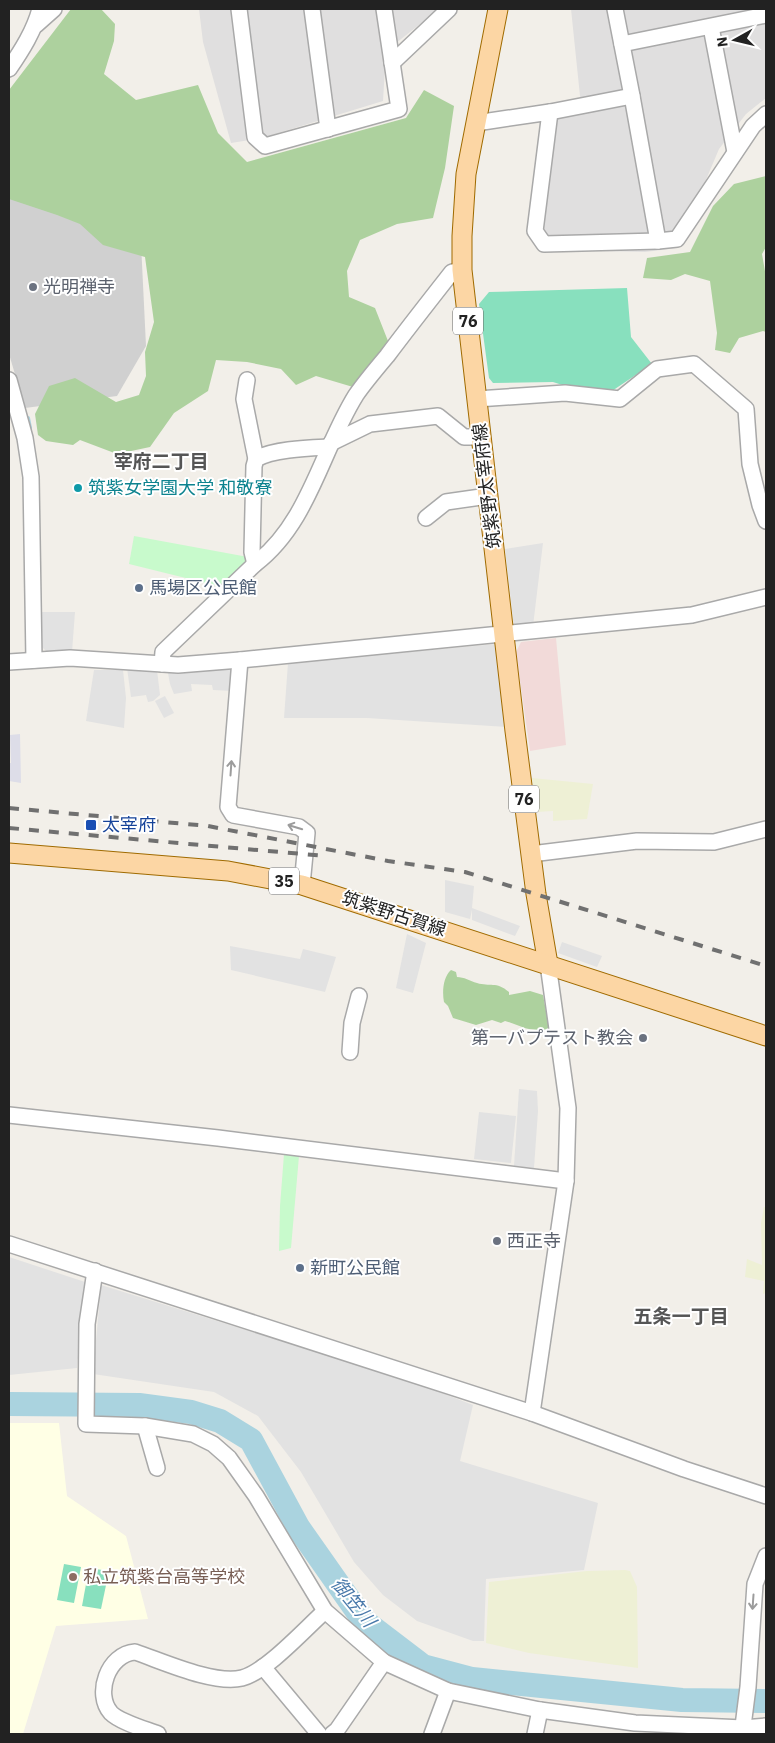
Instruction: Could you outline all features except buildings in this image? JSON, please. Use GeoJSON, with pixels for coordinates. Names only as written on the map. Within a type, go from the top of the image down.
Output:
{"type":"FeatureCollection","features":[{"type":"Feature","properties":{"kind":"main road","name":"筑紫野太宰府線"},"geometry":{"type":"LineString","coordinates":[[500,9],[476,123],[465,190],[462,270],[531,854],[548,964]]}},
{"type":"Feature","properties":{"kind":"main road","name":"筑紫野古賀線"},"geometry":{"type":"LineString","coordinates":[[9,853],[228,871],[302,885],[766,1036]]}},
{"type":"Feature","properties":{"kind":"street"},"geometry":{"type":"LineString","coordinates":[[9,69],[36,25],[40,9]]}},
{"type":"Feature","properties":{"kind":"street"},"geometry":{"type":"LineString","coordinates":[[36,25],[54,9]]}},
{"type":"Feature","properties":{"kind":"street"},"geometry":{"type":"LineString","coordinates":[[239,9],[255,136],[265,146],[399,109],[384,9]]}},
{"type":"Feature","properties":{"kind":"street"},"geometry":{"type":"LineString","coordinates":[[312,9],[328,129]]}},
{"type":"Feature","properties":{"kind":"street"},"geometry":{"type":"LineString","coordinates":[[392,63],[449,9]]}},
{"type":"Feature","properties":{"kind":"street"},"geometry":{"type":"LineString","coordinates":[[615,9],[658,241]]}},
{"type":"Feature","properties":{"kind":"street"},"geometry":{"type":"LineString","coordinates":[[622,44],[766,15]]}},
{"type":"Feature","properties":{"kind":"street"},"geometry":{"type":"LineString","coordinates":[[711,27],[735,152]]}},
{"type":"Feature","properties":{"kind":"street"},"geometry":{"type":"LineString","coordinates":[[476,123],[550,112],[632,96]]}},
{"type":"Feature","properties":{"kind":"street"},"geometry":{"type":"LineString","coordinates":[[550,112],[535,231],[544,244],[677,239],[753,126],[766,114]]}},
{"type":"Feature","properties":{"kind":"street"},"geometry":{"type":"LineString","coordinates":[[162,664],[163,652],[255,564],[267,555],[287,533],[300,512],[330,445],[356,395],[452,272],[462,270]]}},
{"type":"Feature","properties":{"kind":"street"},"geometry":{"type":"LineString","coordinates":[[477,399],[565,393],[620,399],[657,369],[694,364],[746,409],[750,464],[766,521]]}},
{"type":"Feature","properties":{"kind":"street"},"geometry":{"type":"LineString","coordinates":[[9,380],[25,438],[31,477],[34,660]]}},
{"type":"Feature","properties":{"kind":"street"},"geometry":{"type":"LineString","coordinates":[[247,380],[244,399],[256,458],[254,466],[252,552],[255,564]]}},
{"type":"Feature","properties":{"kind":"street"},"geometry":{"type":"LineString","coordinates":[[256,458],[290,450],[330,445],[370,424],[438,416],[464,437],[481,437]]}},
{"type":"Feature","properties":{"kind":"street"},"geometry":{"type":"LineString","coordinates":[[426,518],[446,502],[488,496]]}},
{"type":"Feature","properties":{"kind":"street"},"geometry":{"type":"LineString","coordinates":[[9,662],[70,658],[178,665],[240,660],[692,615],[766,597]]}},
{"type":"Feature","properties":{"kind":"street"},"geometry":{"type":"LineString","coordinates":[[240,660],[228,807],[233,815],[299,827],[307,833],[302,885]]}},
{"type":"Feature","properties":{"kind":"street"},"geometry":{"type":"LineString","coordinates":[[531,854],[637,841],[714,842],[766,829]]}},
{"type":"Feature","properties":{"kind":"street"},"geometry":{"type":"LineString","coordinates":[[532,1413],[566,1181],[568,1108],[548,964]]}},
{"type":"Feature","properties":{"kind":"street"},"geometry":{"type":"LineString","coordinates":[[350,1052],[352,1023],[359,996]]}},
{"type":"Feature","properties":{"kind":"street"},"geometry":{"type":"LineString","coordinates":[[9,1115],[228,1139],[566,1181]]}},
{"type":"Feature","properties":{"kind":"street"},"geometry":{"type":"LineString","coordinates":[[9,1244],[532,1413],[684,1469],[766,1496]]}},
{"type":"Feature","properties":{"kind":"street"},"geometry":{"type":"LineString","coordinates":[[95,1271],[87,1324],[86,1424],[145,1426],[193,1434],[213,1444],[229,1458],[256,1496],[325,1611],[384,1662],[448,1691],[540,1710],[635,1723],[743,1728],[766,1726]]}},
{"type":"Feature","properties":{"kind":"street"},"geometry":{"type":"LineString","coordinates":[[145,1426],[157,1468]]}},
{"type":"Feature","properties":{"kind":"street"},"geometry":{"type":"LineString","coordinates":[[743,1728],[748,1687],[755,1584],[766,1556]]}},
{"type":"Feature","properties":{"kind":"street"},"geometry":{"type":"LineString","coordinates":[[158,1734],[124,1720],[111,1712],[105,1700],[104,1690],[107,1672],[115,1660],[126,1652],[135,1652],[205,1676],[224,1679],[240,1678],[263,1668],[325,1611]]}},
{"type":"Feature","properties":{"kind":"street"},"geometry":{"type":"LineString","coordinates":[[332,1734],[337,1730],[384,1662]]}},
{"type":"Feature","properties":{"kind":"street"},"geometry":{"type":"LineString","coordinates":[[263,1668],[319,1734]]}},
{"type":"Feature","properties":{"kind":"street"},"geometry":{"type":"LineString","coordinates":[[432,1734],[448,1691]]}},
{"type":"Feature","properties":{"kind":"street"},"geometry":{"type":"LineString","coordinates":[[535,1734],[540,1710]]}},
{"type":"Feature","properties":{"kind":"shaded area"},"geometry":{"type":"Polygon","coordinates":[[[199,9],[439,9],[386,51],[383,101],[262,138],[231,143],[203,42],[199,9]]]}},
{"type":"Feature","properties":{"kind":"shaded area"},"geometry":{"type":"Polygon","coordinates":[[[571,9],[766,9],[766,98],[746,114],[719,149],[677,248],[645,252],[552,250],[532,220],[554,116],[584,111],[580,96],[571,9]]]}},
{"type":"Feature","properties":{"kind":"shaded area","name":"光明禅寺"},"geometry":{"type":"Polygon","coordinates":[[[9,178],[141,243],[146,346],[117,396],[25,408],[9,354],[9,178]]]}},
{"type":"Feature","properties":{"kind":"shaded area"},"geometry":{"type":"Polygon","coordinates":[[[543,543],[533,626],[514,628],[505,549],[543,543]]]}},
{"type":"Feature","properties":{"kind":"shaded area"},"geometry":{"type":"Polygon","coordinates":[[[41,612],[75,612],[72,652],[47,652],[42,647],[41,612]]]}},
{"type":"Feature","properties":{"kind":"shaded area"},"geometry":{"type":"Polygon","coordinates":[[[556,638],[566,745],[530,751],[516,652],[521,642],[556,638]]]}},
{"type":"Feature","properties":{"kind":"shaded area"},"geometry":{"type":"Polygon","coordinates":[[[496,644],[507,727],[367,718],[284,718],[288,663],[496,644]]]}},
{"type":"Feature","properties":{"kind":"shaded area"},"geometry":{"type":"Polygon","coordinates":[[[234,666],[233,691],[213,690],[212,685],[191,684],[192,691],[174,694],[170,684],[168,673],[234,666]]]}},
{"type":"Feature","properties":{"kind":"shaded area"},"geometry":{"type":"Polygon","coordinates":[[[127,668],[157,670],[160,695],[153,701],[148,702],[146,695],[131,697],[127,668]]]}},
{"type":"Feature","properties":{"kind":"shaded area"},"geometry":{"type":"Polygon","coordinates":[[[94,670],[123,670],[126,698],[124,728],[86,721],[94,670]]]}},
{"type":"Feature","properties":{"kind":"shaded area"},"geometry":{"type":"Polygon","coordinates":[[[165,696],[174,713],[164,718],[155,701],[165,696]]]}},
{"type":"Feature","properties":{"kind":"shaded area"},"geometry":{"type":"Polygon","coordinates":[[[20,734],[21,783],[9,781],[9,763],[11,763],[10,735],[20,734]]]}},
{"type":"Feature","properties":{"kind":"shaded area"},"geometry":{"type":"Polygon","coordinates":[[[532,778],[593,784],[587,819],[553,821],[553,811],[536,812],[532,778]]]}},
{"type":"Feature","properties":{"kind":"shaded area"},"geometry":{"type":"Polygon","coordinates":[[[445,880],[474,886],[472,908],[520,926],[515,936],[472,920],[472,910],[470,919],[445,912],[445,880]]]}},
{"type":"Feature","properties":{"kind":"shaded area"},"geometry":{"type":"Polygon","coordinates":[[[407,934],[426,943],[413,993],[396,988],[407,934]]]}},
{"type":"Feature","properties":{"kind":"shaded area"},"geometry":{"type":"Polygon","coordinates":[[[562,942],[602,956],[597,967],[558,953],[562,942]]]}},
{"type":"Feature","properties":{"kind":"shaded area"},"geometry":{"type":"Polygon","coordinates":[[[230,946],[300,959],[303,949],[336,957],[325,992],[231,970],[230,946]]]}},
{"type":"Feature","properties":{"kind":"shaded area"},"geometry":{"type":"Polygon","coordinates":[[[519,1089],[537,1091],[538,1111],[534,1168],[514,1166],[519,1089]]]}},
{"type":"Feature","properties":{"kind":"shaded area"},"geometry":{"type":"Polygon","coordinates":[[[479,1112],[516,1116],[511,1163],[474,1159],[479,1112]]]}},
{"type":"Feature","properties":{"kind":"shaded area"},"geometry":{"type":"Polygon","coordinates":[[[764,1207],[766,1207],[766,1293],[763,1294],[764,1281],[745,1277],[747,1259],[762,1265],[761,1223],[764,1207]]]}},
{"type":"Feature","properties":{"kind":"shaded area"},"geometry":{"type":"Polygon","coordinates":[[[9,1257],[85,1282],[77,1368],[9,1375],[9,1257]]]}},
{"type":"Feature","properties":{"kind":"shaded area"},"geometry":{"type":"Polygon","coordinates":[[[101,1285],[408,1380],[473,1405],[460,1461],[598,1503],[584,1570],[486,1579],[484,1641],[473,1641],[417,1621],[383,1595],[354,1562],[301,1472],[258,1416],[214,1392],[93,1374],[101,1285]]]}},
{"type":"Feature","properties":{"kind":"shaded area","name":"私立筑紫台高等学校"},"geometry":{"type":"Polygon","coordinates":[[[9,1423],[59,1423],[67,1496],[126,1536],[148,1619],[56,1626],[23,1734],[9,1734],[9,1423]]]}},
{"type":"Feature","properties":{"kind":"shaded area"},"geometry":{"type":"Polygon","coordinates":[[[587,1571],[630,1571],[637,1587],[638,1668],[529,1653],[486,1643],[489,1582],[587,1571]]]}},
{"type":"Feature","properties":{"kind":"green space"},"geometry":{"type":"Polygon","coordinates":[[[71,9],[101,9],[115,24],[114,41],[104,74],[136,100],[198,85],[218,133],[247,162],[406,118],[424,90],[454,106],[445,168],[433,218],[397,224],[360,240],[347,271],[349,297],[375,308],[388,341],[353,387],[316,376],[296,385],[281,369],[247,362],[216,360],[208,391],[174,413],[150,447],[117,454],[80,440],[73,445],[46,441],[38,435],[35,414],[49,386],[75,378],[116,402],[139,395],[146,376],[145,352],[154,322],[145,257],[103,245],[80,224],[9,199],[9,90],[71,9]]]}},
{"type":"Feature","properties":{"kind":"green space"},"geometry":{"type":"Polygon","coordinates":[[[766,176],[766,247],[762,254],[766,277],[766,332],[763,331],[739,338],[730,353],[715,350],[717,333],[710,281],[685,274],[671,280],[643,278],[647,258],[690,252],[713,206],[734,184],[766,176]]]}},
{"type":"Feature","properties":{"kind":"green space"},"geometry":{"type":"Polygon","coordinates":[[[627,288],[631,337],[652,364],[609,393],[578,390],[553,382],[493,383],[489,378],[479,304],[489,292],[627,288]]]}},
{"type":"Feature","properties":{"kind":"green space"},"geometry":{"type":"Polygon","coordinates":[[[134,536],[248,557],[249,562],[222,587],[129,564],[134,536]]]}},
{"type":"Feature","properties":{"kind":"green space"},"geometry":{"type":"Polygon","coordinates":[[[451,970],[456,972],[457,977],[500,987],[509,992],[509,995],[530,991],[543,995],[549,1027],[546,1030],[531,1029],[505,1021],[501,1023],[492,1020],[476,1025],[453,1018],[448,1006],[444,1002],[443,994],[445,981],[451,970]]]}},
{"type":"Feature","properties":{"kind":"green space"},"geometry":{"type":"Polygon","coordinates":[[[284,1154],[299,1156],[291,1248],[279,1251],[280,1206],[284,1154]]]}},
{"type":"Feature","properties":{"kind":"green space"},"geometry":{"type":"Polygon","coordinates":[[[64,1564],[81,1567],[74,1603],[57,1600],[64,1564]]]}},
{"type":"Feature","properties":{"kind":"green space"},"geometry":{"type":"Polygon","coordinates":[[[89,1568],[109,1571],[101,1609],[82,1606],[89,1568]]]}},
{"type":"Feature","properties":{"kind":"waterway"},"geometry":{"type":"LineString","coordinates":[[28,418],[30,428]]}},
{"type":"Feature","properties":{"kind":"waterway","name":"御笠川"},"geometry":{"type":"LineString","coordinates":[[9,1404],[139,1405],[191,1412],[220,1421],[251,1440],[298,1527],[364,1621],[423,1666],[472,1679],[682,1700],[766,1701]]}},
{"type":"Feature","properties":{"kind":"railway"},"geometry":{"type":"LineString","coordinates":[[9,808],[208,826],[388,861],[465,872],[766,966]]}},
{"type":"Feature","properties":{"kind":"railway"},"geometry":{"type":"LineString","coordinates":[[9,828],[325,856]]}},
{"type":"Feature","properties":{"kind":"place","name":"光明禅寺"},"geometry":{"type":"Point","coordinates":[33,287]}},
{"type":"Feature","properties":{"kind":"place","name":"筑紫女学園大学 和敬寮"},"geometry":{"type":"Point","coordinates":[78,488]}},
{"type":"Feature","properties":{"kind":"place","name":"馬場区公民館"},"geometry":{"type":"Point","coordinates":[139,588]}},
{"type":"Feature","properties":{"kind":"place","name":"太宰府"},"geometry":{"type":"Point","coordinates":[91,825]}},
{"type":"Feature","properties":{"kind":"place","name":"第一バプテスト教会"},"geometry":{"type":"Point","coordinates":[643,1038]}},
{"type":"Feature","properties":{"kind":"place","name":"西正寺"},"geometry":{"type":"Point","coordinates":[497,1241]}},
{"type":"Feature","properties":{"kind":"place","name":"新町公民館"},"geometry":{"type":"Point","coordinates":[300,1268]}},
{"type":"Feature","properties":{"kind":"place","name":"私立筑紫台高等学校"},"geometry":{"type":"Point","coordinates":[73,1577]}},
{"type":"Feature","properties":{"kind":"district","name":"宰府二丁目"},"geometry":{"type":"Point","coordinates":[161,461]}},
{"type":"Feature","properties":{"kind":"district","name":"五条一丁目"},"geometry":{"type":"Point","coordinates":[681,1316]}}]}
